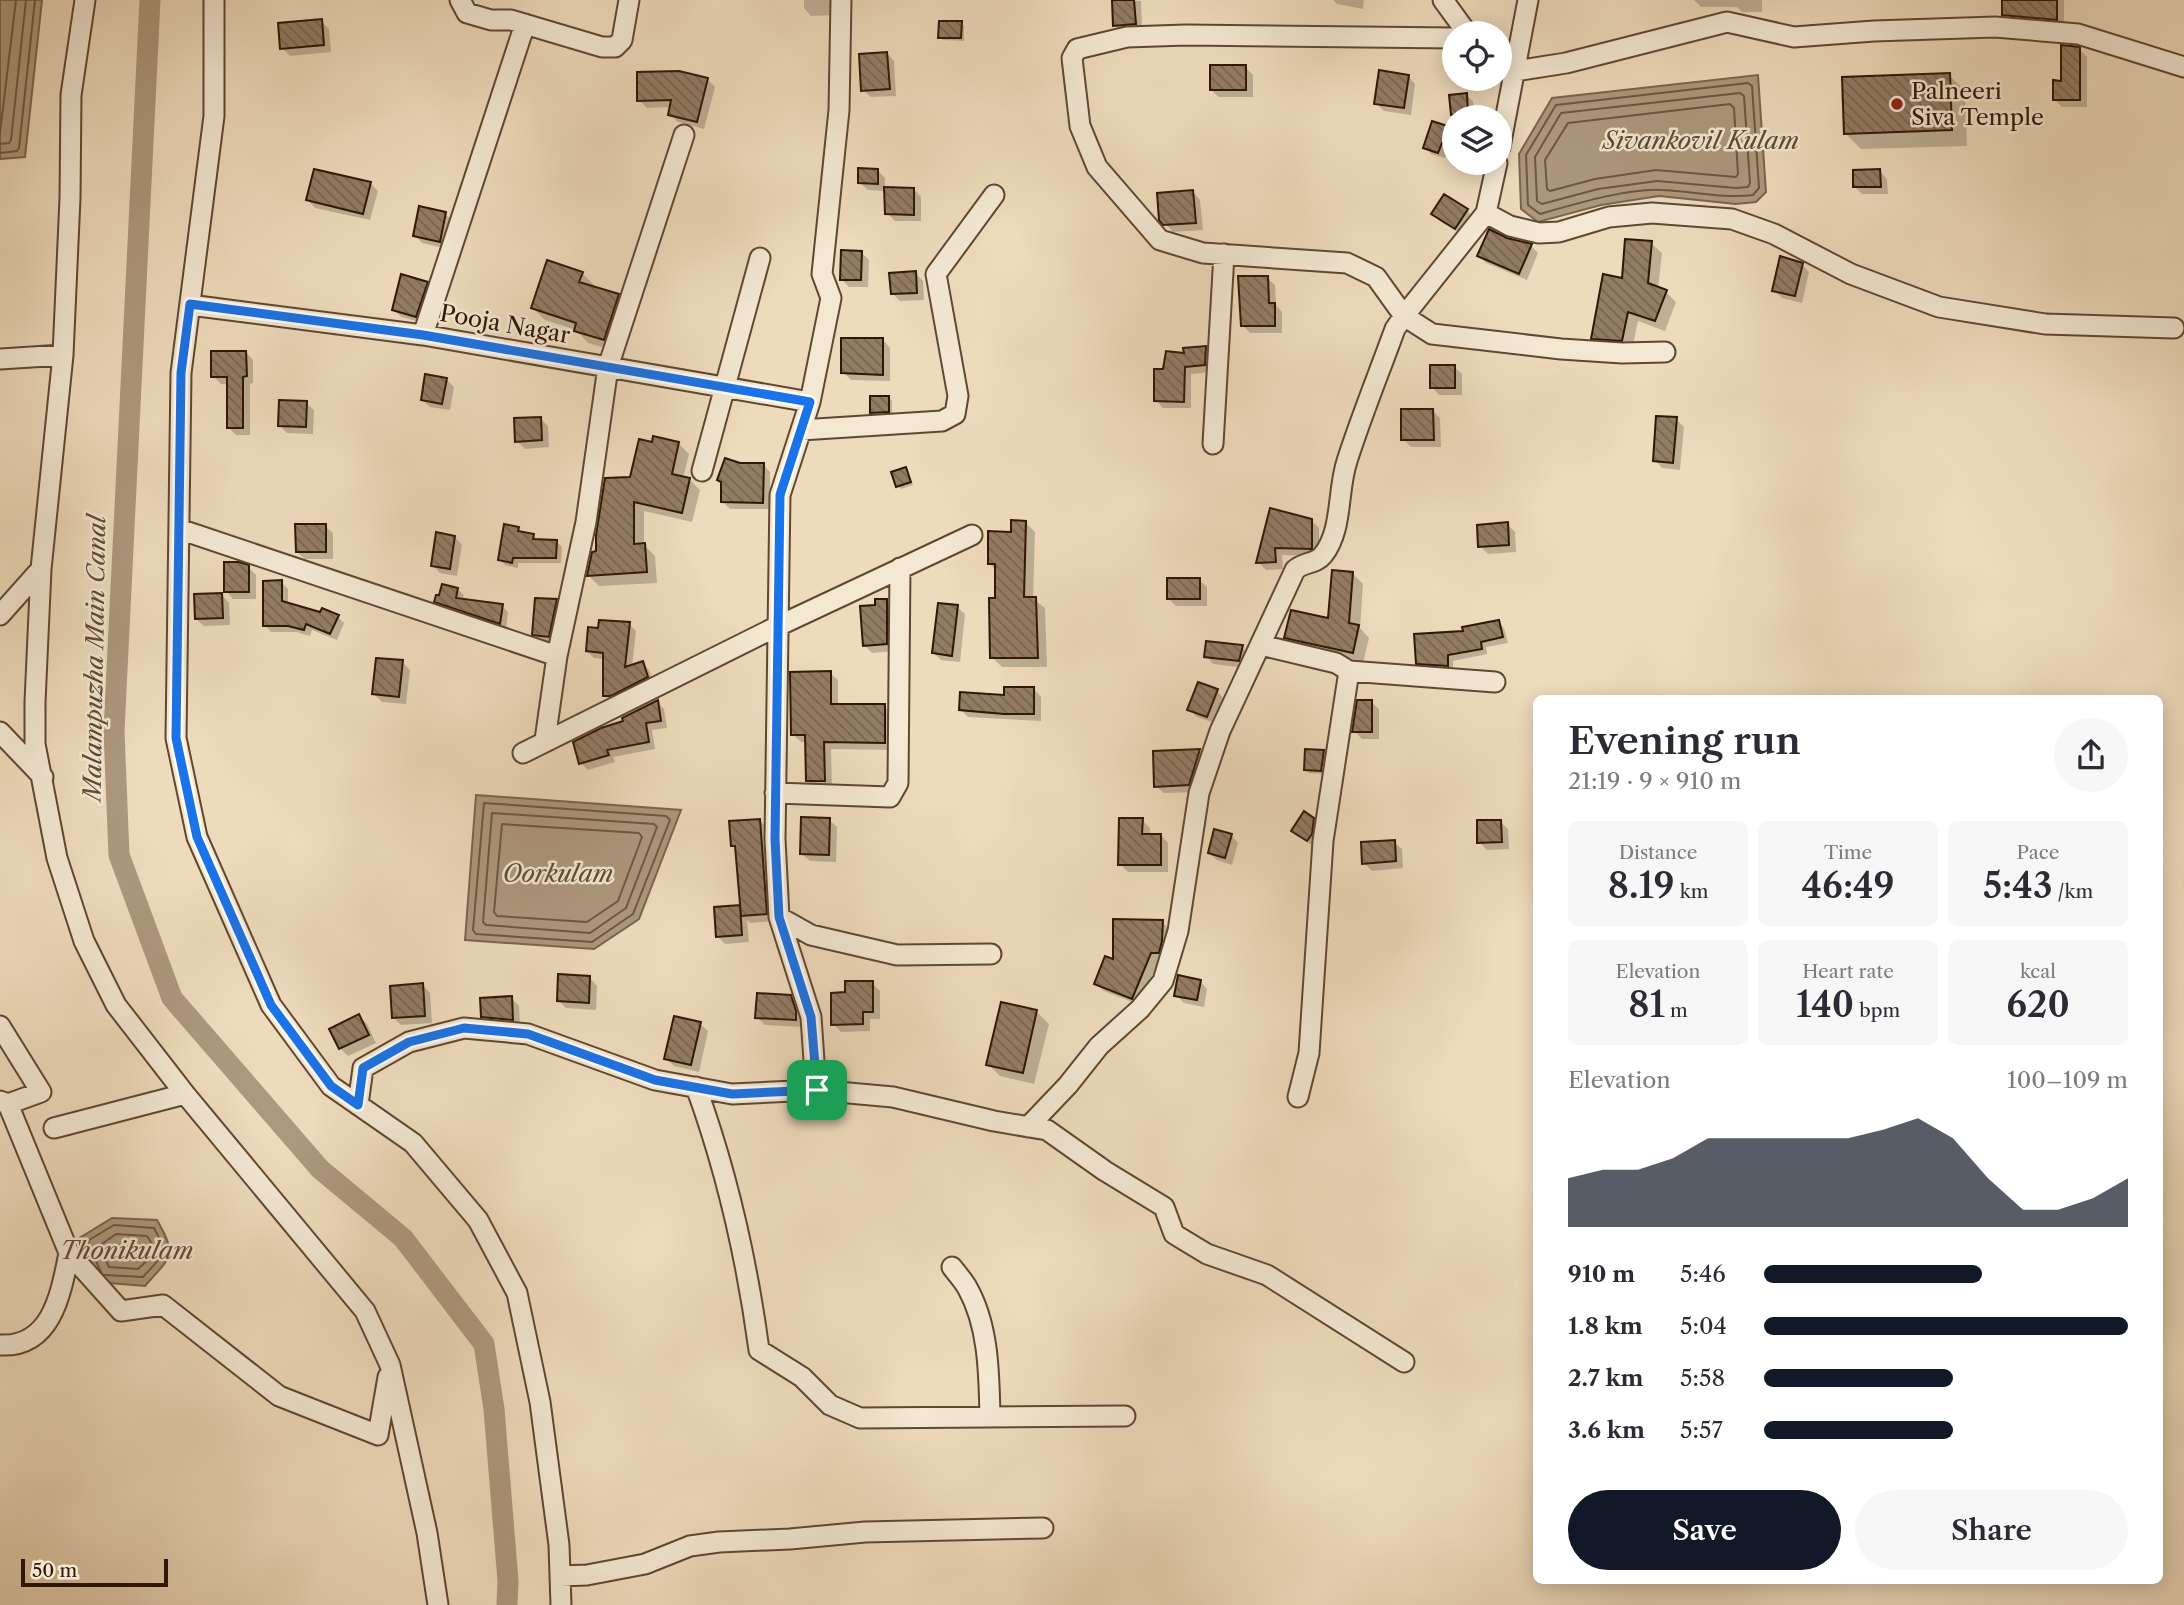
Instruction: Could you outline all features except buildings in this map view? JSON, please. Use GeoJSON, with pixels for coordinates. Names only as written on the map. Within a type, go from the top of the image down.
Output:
{"type":"FeatureCollection","features":[{"type":"Feature","properties":{"kind":"street"},"geometry":{"type":"LineString","coordinates":[[85,0],[71,94],[63,355],[41,569],[35,744],[57,858],[84,941],[116,1004],[185,1094],[365,1311],[390,1365],[427,1533],[438,1605]]}},
{"type":"Feature","properties":{"kind":"street"},"geometry":{"type":"LineString","coordinates":[[214,0],[214,116],[181,373],[176,738],[197,837],[271,1005],[331,1086],[413,1143],[478,1220],[517,1293],[540,1402],[559,1545],[562,1605]]}},
{"type":"Feature","properties":{"kind":"street"},"geometry":{"type":"LineString","coordinates":[[460,0],[467,13],[491,20],[512,20],[602,47],[615,47],[622,40],[629,0]]}},
{"type":"Feature","properties":{"kind":"street"},"geometry":{"type":"LineString","coordinates":[[817,1090],[811,1017],[779,917],[775,793],[780,495],[810,402],[831,298],[822,274],[839,110],[841,0]]}},
{"type":"Feature","properties":{"kind":"street"},"geometry":{"type":"LineString","coordinates":[[1443,0],[1458,21]]}},
{"type":"Feature","properties":{"kind":"street"},"geometry":{"type":"LineString","coordinates":[[1512,50],[1528,0]]}},
{"type":"Feature","properties":{"kind":"street"},"geometry":{"type":"LineString","coordinates":[[1512,65],[1566,63],[1727,22],[1794,37],[1995,27],[2078,34],[2184,66]]}},
{"type":"Feature","properties":{"kind":"street"},"geometry":{"type":"LineString","coordinates":[[423,335],[525,24]]}},
{"type":"Feature","properties":{"kind":"street"},"geometry":{"type":"LineString","coordinates":[[1442,38],[1186,35],[1127,37],[1077,49],[1072,58],[1080,126],[1097,167],[1160,240],[1203,253],[1347,263],[1376,276],[1404,316],[1432,334],[1561,349],[1622,353],[1665,352]]}},
{"type":"Feature","properties":{"kind":"street"},"geometry":{"type":"LineString","coordinates":[[545,740],[557,656],[586,522],[608,367],[684,135]]}},
{"type":"Feature","properties":{"kind":"street"},"geometry":{"type":"LineString","coordinates":[[1028,1127],[1068,1085],[1099,1046],[1140,1009],[1163,981],[1178,931],[1199,793],[1220,731],[1295,570],[1301,565],[1320,559],[1329,544],[1346,464],[1395,329],[1486,213],[1494,175]]}},
{"type":"Feature","properties":{"kind":"street"},"geometry":{"type":"LineString","coordinates":[[801,430],[942,421],[955,414],[958,396],[936,274],[994,195]]}},
{"type":"Feature","properties":{"kind":"street"},"geometry":{"type":"LineString","coordinates":[[1486,213],[1510,226],[1539,233],[1559,232],[1609,217],[1652,213],[1732,219],[1774,234],[1851,274],[1939,307],[2045,324],[2174,328]]}},
{"type":"Feature","properties":{"kind":"street"},"geometry":{"type":"LineString","coordinates":[[1213,444],[1224,254]]}},
{"type":"Feature","properties":{"kind":"street"},"geometry":{"type":"LineString","coordinates":[[702,471],[760,258]]}},
{"type":"Feature","properties":{"kind":"street","name":"Pooja Nagar"},"geometry":{"type":"LineString","coordinates":[[190,304],[423,335],[810,402]]}},
{"type":"Feature","properties":{"kind":"street"},"geometry":{"type":"LineString","coordinates":[[0,359],[63,355]]}},
{"type":"Feature","properties":{"kind":"street"},"geometry":{"type":"LineString","coordinates":[[179,529],[557,656]]}},
{"type":"Feature","properties":{"kind":"street"},"geometry":{"type":"LineString","coordinates":[[523,753],[778,626],[972,535]]}},
{"type":"Feature","properties":{"kind":"street"},"geometry":{"type":"LineString","coordinates":[[775,793],[890,797],[898,783],[900,568]]}},
{"type":"Feature","properties":{"kind":"street"},"geometry":{"type":"LineString","coordinates":[[0,615],[41,569]]}},
{"type":"Feature","properties":{"kind":"street"},"geometry":{"type":"LineString","coordinates":[[1261,645],[1336,663],[1349,671],[1495,682]]}},
{"type":"Feature","properties":{"kind":"street"},"geometry":{"type":"LineString","coordinates":[[1298,1097],[1309,1054],[1324,841],[1349,671]]}},
{"type":"Feature","properties":{"kind":"street"},"geometry":{"type":"LineString","coordinates":[[0,732],[43,777]]}},
{"type":"Feature","properties":{"kind":"street"},"geometry":{"type":"LineString","coordinates":[[779,917],[811,936],[897,955],[990,954]]}},
{"type":"Feature","properties":{"kind":"street"},"geometry":{"type":"LineString","coordinates":[[0,1026],[41,1092],[4,1102],[69,1253],[121,1311],[163,1305],[279,1396],[378,1435],[390,1365]]}},
{"type":"Feature","properties":{"kind":"street"},"geometry":{"type":"LineString","coordinates":[[358,1105],[363,1068],[409,1042],[464,1028],[528,1034],[655,1080],[732,1094],[817,1090],[893,1097],[1047,1130],[1105,1171],[1164,1207],[1174,1234],[1207,1254],[1267,1275],[1404,1362]]}},
{"type":"Feature","properties":{"kind":"street"},"geometry":{"type":"LineString","coordinates":[[696,1087],[711,1129],[750,1282],[759,1350],[802,1377],[830,1405],[860,1418],[1125,1416]]}},
{"type":"Feature","properties":{"kind":"street"},"geometry":{"type":"LineString","coordinates":[[54,1128],[185,1094]]}},
{"type":"Feature","properties":{"kind":"street"},"geometry":{"type":"LineString","coordinates":[[0,1345],[28,1341],[38,1334],[61,1292],[69,1253]]}},
{"type":"Feature","properties":{"kind":"street"},"geometry":{"type":"LineString","coordinates":[[952,1267],[969,1289],[980,1320],[989,1364],[990,1417]]}},
{"type":"Feature","properties":{"kind":"street"},"geometry":{"type":"LineString","coordinates":[[560,1576],[587,1575],[645,1564],[671,1551],[719,1542],[865,1532],[1016,1531],[1043,1528]]}},
{"type":"Feature","properties":{"kind":"water"},"geometry":{"type":"Polygon","coordinates":[[[0,0],[42,0],[25,157],[0,159],[0,0]]]}},
{"type":"Feature","properties":{"kind":"water","name":"Sivankovil Kulam"},"geometry":{"type":"Polygon","coordinates":[[[1758,75],[1766,192],[1756,202],[1736,204],[1659,196],[1601,205],[1538,222],[1521,209],[1519,154],[1552,98],[1758,75]]]}},
{"type":"Feature","properties":{"kind":"water","name":"Oorkulam"},"geometry":{"type":"Polygon","coordinates":[[[476,795],[681,810],[639,919],[594,949],[465,940],[476,795]]]}},
{"type":"Feature","properties":{"kind":"water","name":"Thonikulam"},"geometry":{"type":"Polygon","coordinates":[[[112,1218],[157,1220],[164,1232],[169,1256],[145,1286],[98,1282],[78,1239],[112,1218]]]}},
{"type":"Feature","properties":{"kind":"waterway","name":"Malampuzha Main Canal"},"geometry":{"type":"LineString","coordinates":[[150,0],[114,731],[119,855],[172,998],[320,1169],[403,1238],[484,1344],[494,1409],[508,1581],[507,1605]]}},
{"type":"Feature","properties":{"kind":"place","name":"Palneeri Siva Temple"},"geometry":{"type":"Point","coordinates":[1897,104]}},
{"type":"Feature","properties":{"kind":"route"},"geometry":{"type":"LineString","coordinates":[[190,304],[423,335],[810,402],[780,495],[775,839],[779,917],[811,1017],[817,1090],[732,1094],[655,1080],[528,1034],[464,1028],[409,1042],[363,1068],[358,1105],[331,1086],[271,1005],[233,920],[197,837],[176,738],[181,373],[190,304]]}}]}
